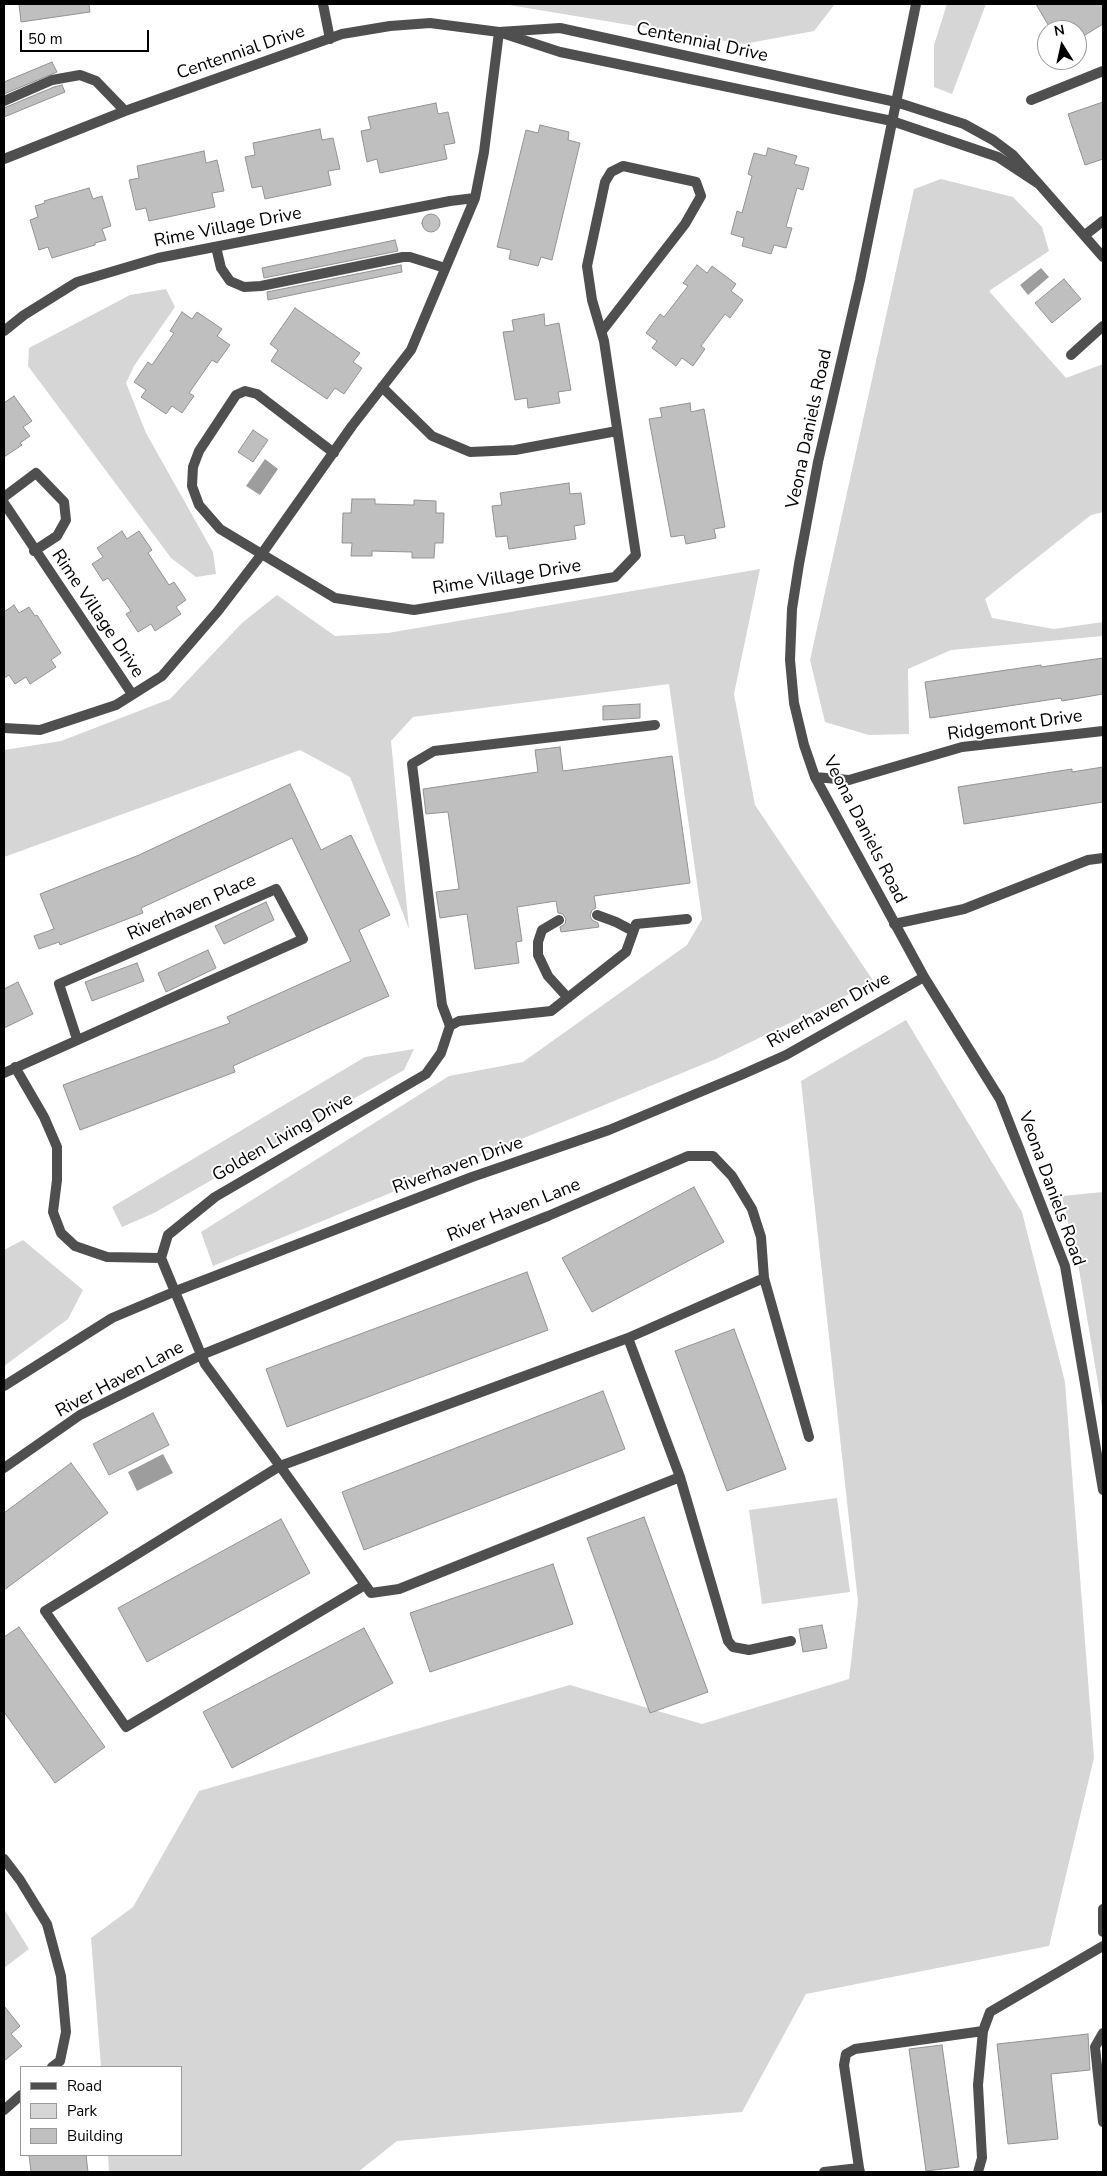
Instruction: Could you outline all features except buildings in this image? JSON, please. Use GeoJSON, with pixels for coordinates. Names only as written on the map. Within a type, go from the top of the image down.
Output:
{"type":"FeatureCollection","features":[{"type":"Feature","properties":{"kind":"street"},"geometry":{"type":"LineString","coordinates":[[323,4],[330,39]]}},
{"type":"Feature","properties":{"kind":"street","name":"Veona Daniels Road"},"geometry":{"type":"LineString","coordinates":[[916,4],[860,280],[818,462],[798,564],[792,609],[790,660],[794,702],[804,745],[815,778],[924,977],[1000,1099],[1065,1266],[1103,1490]]}},
{"type":"Feature","properties":{"kind":"street","name":"Centennial Drive"},"geometry":{"type":"LineString","coordinates":[[4,159],[125,111],[330,39],[390,26],[430,23],[499,32],[560,52],[892,121],[998,157],[1039,184]]}},
{"type":"Feature","properties":{"kind":"street","name":"Centennial Drive"},"geometry":{"type":"LineString","coordinates":[[499,32],[560,28],[896,102],[964,124],[993,140],[1013,155],[1039,184]]}},
{"type":"Feature","properties":{"kind":"street","name":"Rime Village Drive"},"geometry":{"type":"LineString","coordinates":[[4,728],[40,730],[116,705],[162,676],[218,611],[261,555],[334,452],[411,350],[475,198],[484,152],[499,32]]}},
{"type":"Feature","properties":{"kind":"street"},"geometry":{"type":"LineString","coordinates":[[1031,100],[1103,71]]}},
{"type":"Feature","properties":{"kind":"street"},"geometry":{"type":"LineString","coordinates":[[4,101],[52,80],[80,75],[96,81],[125,111]]}},
{"type":"Feature","properties":{"kind":"street","name":"Rime Village Drive"},"geometry":{"type":"LineString","coordinates":[[334,452],[257,394],[245,391],[236,395],[199,452],[193,467],[192,486],[199,505],[220,529],[335,598],[414,610],[615,577],[636,555],[602,331],[592,300],[587,266],[605,182],[611,172],[623,166],[696,182],[700,196],[685,224],[602,331]]}},
{"type":"Feature","properties":{"kind":"street"},"geometry":{"type":"LineString","coordinates":[[1039,184],[1103,257]]}},
{"type":"Feature","properties":{"kind":"street","name":"Rime Village Drive"},"geometry":{"type":"LineString","coordinates":[[4,331],[24,315],[77,282],[158,258],[450,201],[475,198]]}},
{"type":"Feature","properties":{"kind":"street"},"geometry":{"type":"LineString","coordinates":[[1085,235],[1103,221]]}},
{"type":"Feature","properties":{"kind":"street"},"geometry":{"type":"LineString","coordinates":[[216,247],[222,268],[230,281],[244,287],[261,286],[403,257],[410,257],[445,268]]}},
{"type":"Feature","properties":{"kind":"street"},"geometry":{"type":"LineString","coordinates":[[1071,355],[1103,326]]}},
{"type":"Feature","properties":{"kind":"street"},"geometry":{"type":"LineString","coordinates":[[382,387],[432,436],[470,452],[515,450],[617,431]]}},
{"type":"Feature","properties":{"kind":"street","name":"Rime Village Drive"},"geometry":{"type":"LineString","coordinates":[[4,497],[36,473],[64,502],[66,520],[57,536],[34,551]]}},
{"type":"Feature","properties":{"kind":"street","name":"Rime Village Drive"},"geometry":{"type":"LineString","coordinates":[[4,503],[34,551],[132,694]]}},
{"type":"Feature","properties":{"kind":"street"},"geometry":{"type":"LineString","coordinates":[[656,725],[434,751],[412,764],[442,1005],[450,1026],[459,1021],[551,1011],[626,952],[636,924],[687,919]]}},
{"type":"Feature","properties":{"kind":"street","name":"Ridgemont Drive"},"geometry":{"type":"LineString","coordinates":[[815,778],[849,780],[962,747],[1103,731]]}},
{"type":"Feature","properties":{"kind":"street"},"geometry":{"type":"LineString","coordinates":[[894,924],[964,909],[1088,860],[1103,858]]}},
{"type":"Feature","properties":{"kind":"street","name":"Riverhaven Place"},"geometry":{"type":"LineString","coordinates":[[4,1073],[303,939],[276,889],[59,984],[77,1039]]}},
{"type":"Feature","properties":{"kind":"street"},"geometry":{"type":"LineString","coordinates":[[597,915],[633,931]]}},
{"type":"Feature","properties":{"kind":"street"},"geometry":{"type":"LineString","coordinates":[[559,920],[542,930],[538,942],[538,955],[548,976],[568,998]]}},
{"type":"Feature","properties":{"kind":"street","name":"Riverhaven Drive"},"geometry":{"type":"LineString","coordinates":[[4,1386],[112,1318],[176,1291],[472,1177],[609,1130],[726,1081],[786,1055],[924,977]]}},
{"type":"Feature","properties":{"kind":"street","name":"Golden Living Drive"},"geometry":{"type":"LineString","coordinates":[[161,1258],[168,1235],[214,1197],[426,1074],[441,1053],[450,1026]]}},
{"type":"Feature","properties":{"kind":"street"},"geometry":{"type":"LineString","coordinates":[[15,1067],[44,1117],[57,1147],[57,1180],[53,1212],[61,1233],[74,1246],[107,1257],[161,1258],[176,1291]]}},
{"type":"Feature","properties":{"kind":"street","name":"River Haven Lane"},"geometry":{"type":"LineString","coordinates":[[4,1468],[80,1415],[202,1355],[548,1216],[688,1156],[713,1156],[732,1176],[752,1209],[761,1236],[764,1278],[809,1437]]}},
{"type":"Feature","properties":{"kind":"street"},"geometry":{"type":"LineString","coordinates":[[680,1477],[399,1588],[371,1593],[365,1585],[126,1727],[44,1611],[280,1466],[628,1338],[764,1278]]}},
{"type":"Feature","properties":{"kind":"street","name":"River Haven Lane"},"geometry":{"type":"LineString","coordinates":[[176,1291],[205,1364],[365,1585]]}},
{"type":"Feature","properties":{"kind":"street"},"geometry":{"type":"LineString","coordinates":[[628,1338],[680,1477],[728,1641],[733,1647],[748,1650],[791,1641]]}},
{"type":"Feature","properties":{"kind":"street"},"geometry":{"type":"LineString","coordinates":[[4,1859],[20,1880],[47,1924],[61,1976],[66,2032],[60,2061],[53,2066]]}},
{"type":"Feature","properties":{"kind":"street"},"geometry":{"type":"LineString","coordinates":[[1103,1909],[1103,1932]]}},
{"type":"Feature","properties":{"kind":"street"},"geometry":{"type":"LineString","coordinates":[[978,2172],[982,2158],[978,2086],[983,2031],[990,2012],[1103,1946]]}},
{"type":"Feature","properties":{"kind":"street"},"geometry":{"type":"LineString","coordinates":[[824,2172],[859,2170],[844,2065],[846,2054],[855,2049],[983,2031]]}},
{"type":"Feature","properties":{"kind":"street"},"geometry":{"type":"LineString","coordinates":[[1103,2034],[1095,2047],[1103,2122]]}},
{"type":"Feature","properties":{"kind":"street"},"geometry":{"type":"LineString","coordinates":[[4,2110],[20,2095]]}},
{"type":"Feature","properties":{"kind":"green space"},"geometry":{"type":"Polygon","coordinates":[[[503,4],[835,4],[814,31],[744,44],[503,4]]]}},
{"type":"Feature","properties":{"kind":"green space"},"geometry":{"type":"Polygon","coordinates":[[[947,4],[986,4],[952,94],[934,87],[934,45],[947,4]]]}},
{"type":"Feature","properties":{"kind":"green space"},"geometry":{"type":"Polygon","coordinates":[[[941,179],[1013,197],[1042,227],[1049,251],[989,291],[1066,378],[1103,364],[1103,512],[1091,515],[985,599],[992,618],[1054,629],[1103,622],[1103,636],[951,650],[908,669],[909,734],[869,735],[825,722],[810,660],[914,189],[941,179]]]}},
{"type":"Feature","properties":{"kind":"green space"},"geometry":{"type":"Polygon","coordinates":[[[166,289],[175,307],[134,366],[126,383],[146,433],[213,552],[216,574],[196,577],[171,558],[28,366],[29,348],[130,295],[166,289]]]}},
{"type":"Feature","properties":{"kind":"green space"},"geometry":{"type":"Polygon","coordinates":[[[760,569],[734,694],[755,805],[874,982],[716,1059],[213,1266],[201,1232],[449,1076],[523,1062],[687,945],[702,919],[669,684],[413,717],[391,741],[409,929],[350,777],[300,750],[4,857],[4,750],[61,741],[170,699],[242,623],[277,595],[335,636],[388,633],[760,569]]]}},
{"type":"Feature","properties":{"kind":"green space"},"geometry":{"type":"Polygon","coordinates":[[[906,1020],[1022,1212],[1065,1382],[1094,1758],[1049,1946],[806,1994],[742,2112],[397,2141],[358,2172],[109,2172],[108,2156],[182,2156],[182,2066],[101,2066],[91,1938],[133,1907],[199,1791],[570,1685],[702,1724],[849,1679],[858,1602],[801,1081],[906,1020]]]}},
{"type":"Feature","properties":{"kind":"green space"},"geometry":{"type":"Polygon","coordinates":[[[414,1049],[404,1070],[154,1213],[122,1227],[112,1207],[365,1057],[414,1049]]]}},
{"type":"Feature","properties":{"kind":"green space"},"geometry":{"type":"Polygon","coordinates":[[[1103,1192],[1103,1414],[1079,1269],[1062,1196],[1103,1192]]]}},
{"type":"Feature","properties":{"kind":"green space"},"geometry":{"type":"Polygon","coordinates":[[[23,1240],[83,1290],[68,1319],[4,1366],[4,1250],[23,1240]]]}},
{"type":"Feature","properties":{"kind":"green space"},"geometry":{"type":"Polygon","coordinates":[[[837,1498],[850,1592],[762,1604],[749,1510],[837,1498]]]}},
{"type":"Feature","properties":{"kind":"green space"},"geometry":{"type":"Polygon","coordinates":[[[4,1909],[29,1949],[4,1968],[4,1909]]]}},
{"type":"Feature","properties":{"kind":"shaded area"},"geometry":{"type":"Polygon","coordinates":[[[1041,268],[1049,277],[1028,295],[1020,285],[1041,268]]]}},
{"type":"Feature","properties":{"kind":"shaded area"},"geometry":{"type":"Polygon","coordinates":[[[265,459],[278,469],[260,495],[246,486],[265,459]]]}},
{"type":"Feature","properties":{"kind":"shaded area"},"geometry":{"type":"Polygon","coordinates":[[[163,1454],[173,1473],[137,1491],[128,1472],[163,1454]]]}}]}
